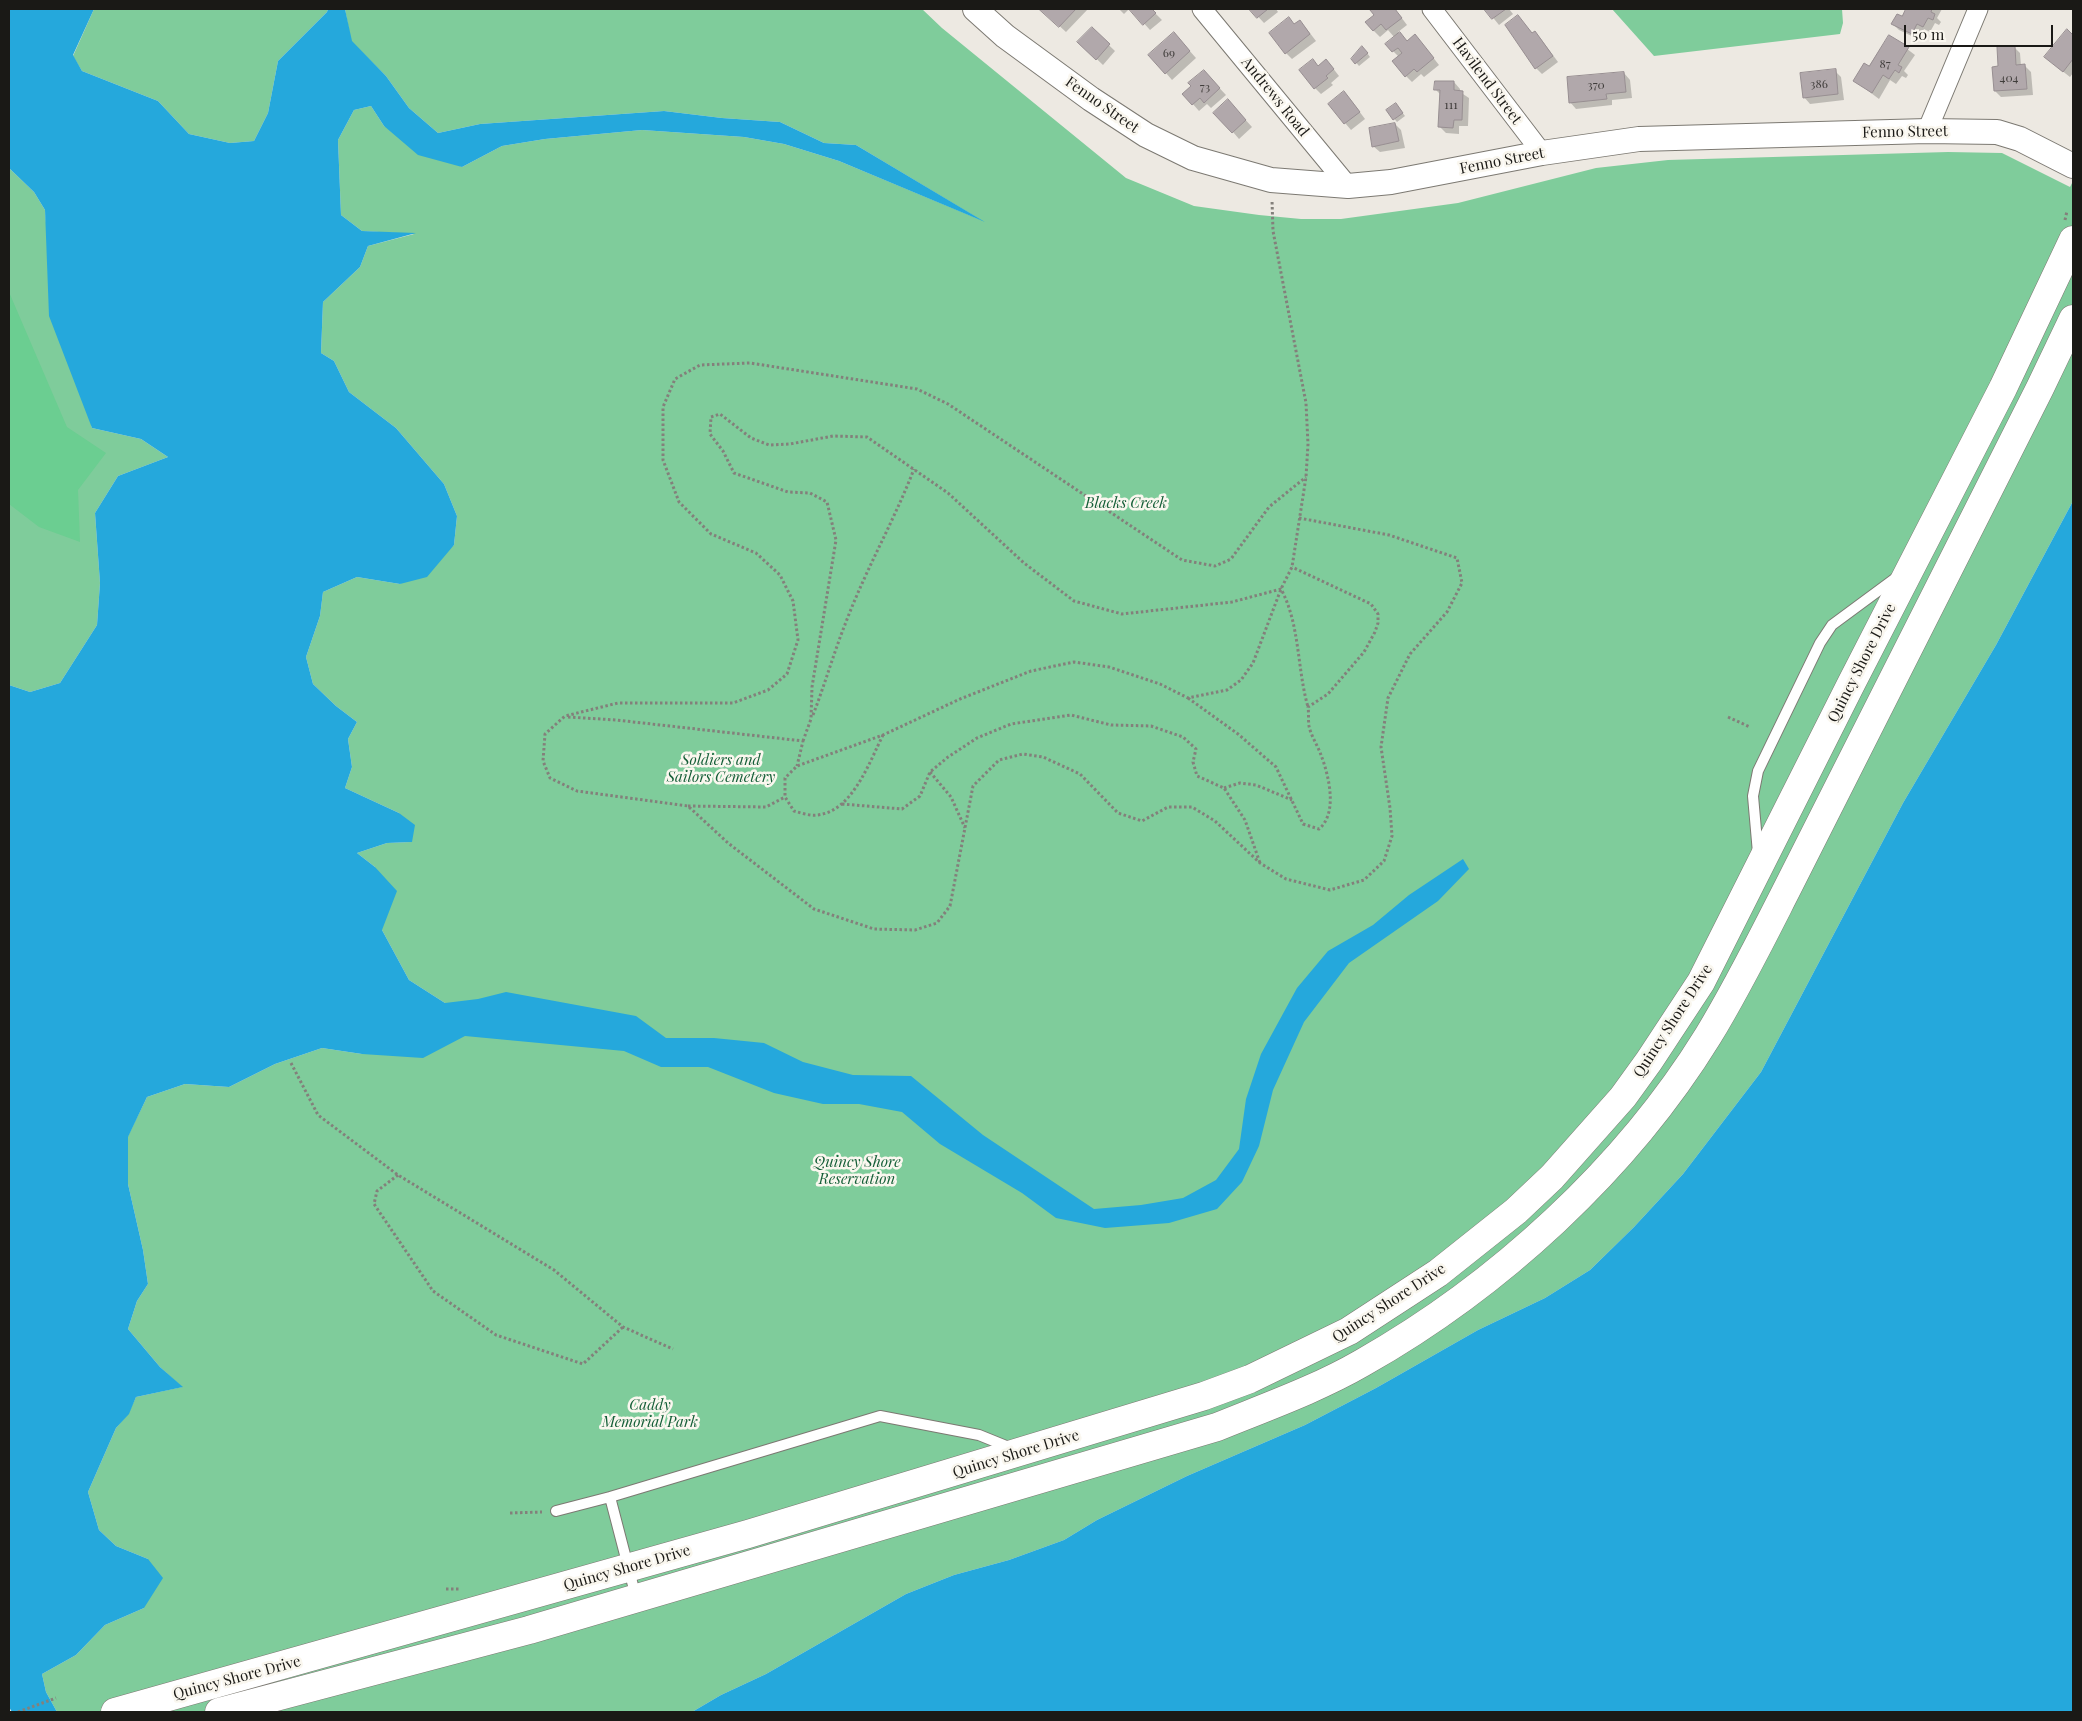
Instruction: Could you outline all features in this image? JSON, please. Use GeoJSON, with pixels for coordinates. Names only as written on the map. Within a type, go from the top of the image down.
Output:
{"type":"FeatureCollection","features":[{"type":"Feature","properties":{"kind":"main road","name":"Quincy Shore Drive"},"geometry":{"type":"LineString","coordinates":[[114,1712],[628,1568],[1204,1396],[1250,1379],[1349,1332],[1438,1273],[1516,1211],[1552,1177],[1623,1097],[1650,1061],[1701,982],[2003,388],[2068,234]]}},
{"type":"Feature","properties":{"kind":"main road","name":"Quincy Shore Drive"},"geometry":{"type":"LineString","coordinates":[[219,1712],[529,1630],[1217,1426],[1279,1402],[1362,1363],[1451,1306],[1521,1251],[1562,1214],[1633,1140],[1708,1036],[1789,885],[2073,319]]}},
{"type":"Feature","properties":{"kind":"street","name":"Fenno Street"},"geometry":{"type":"LineString","coordinates":[[975,9],[1005,36],[1091,100],[1146,136],[1192,158],[1271,180],[1348,186],[1391,182],[1542,153],[1639,139],[1927,130],[1997,132],[2020,139],[2073,166]]}},
{"type":"Feature","properties":{"kind":"street","name":"Andrews Road"},"geometry":{"type":"LineString","coordinates":[[1202,9],[1348,186]]}},
{"type":"Feature","properties":{"kind":"street","name":"Havilend Street"},"geometry":{"type":"LineString","coordinates":[[1432,9],[1542,153]]}},
{"type":"Feature","properties":{"kind":"street"},"geometry":{"type":"LineString","coordinates":[[1927,130],[1978,9]]}},
{"type":"Feature","properties":{"kind":"lane"},"geometry":{"type":"LineString","coordinates":[[1759,868],[1754,796],[1758,772],[1820,643],[1832,625],[1912,566]]}},
{"type":"Feature","properties":{"kind":"lane"},"geometry":{"type":"LineString","coordinates":[[556,1511],[610,1497],[880,1416],[979,1435],[1021,1452]]}},
{"type":"Feature","properties":{"kind":"lane"},"geometry":{"type":"LineString","coordinates":[[610,1497],[636,1598]]}},
{"type":"Feature","properties":{"kind":"path"},"geometry":{"type":"LineString","coordinates":[[1188,698],[1227,690],[1241,680],[1253,662],[1281,589],[1292,567],[1306,477],[1308,444],[1306,404],[1273,231],[1271,180]]}},
{"type":"Feature","properties":{"kind":"path"},"geometry":{"type":"LineString","coordinates":[[2068,211],[2068,234]]}},
{"type":"Feature","properties":{"kind":"path"},"geometry":{"type":"LineString","coordinates":[[785,797],[766,807],[688,806],[577,791],[550,778],[543,761],[545,734],[565,716],[618,703],[733,703],[768,690],[787,674],[798,640],[793,601],[780,575],[756,553],[711,534],[679,502],[663,460],[663,407],[674,379],[700,365],[750,363],[917,389],[948,404],[1182,560],[1215,566],[1231,559],[1268,506],[1306,477]]}},
{"type":"Feature","properties":{"kind":"path"},"geometry":{"type":"LineString","coordinates":[[811,719],[812,687],[836,540],[827,502],[810,493],[788,492],[734,473],[723,451],[710,434],[711,418],[720,414],[751,438],[769,445],[790,444],[833,436],[867,437],[948,493],[1024,563],[1074,601],[1122,614],[1232,602],[1281,589]]}},
{"type":"Feature","properties":{"kind":"path"},"geometry":{"type":"LineString","coordinates":[[797,766],[803,742],[846,622],[870,565],[897,511],[914,469]]}},
{"type":"Feature","properties":{"kind":"path"},"geometry":{"type":"LineString","coordinates":[[688,806],[728,843],[814,909],[874,929],[915,930],[937,923],[950,906],[973,786],[999,760],[1023,754],[1043,757],[1080,774],[1118,813],[1126,816],[1142,821],[1168,807],[1192,807],[1215,821],[1260,863],[1286,880],[1330,890],[1364,880],[1384,861],[1392,836],[1381,747],[1388,698],[1410,654],[1447,612],[1462,583],[1457,558],[1358,528],[1299,518]]}},
{"type":"Feature","properties":{"kind":"path"},"geometry":{"type":"LineString","coordinates":[[1292,567],[1371,604],[1378,614],[1375,632],[1364,652],[1328,694],[1308,707]]}},
{"type":"Feature","properties":{"kind":"path"},"geometry":{"type":"LineString","coordinates":[[883,735],[860,782],[837,810],[816,816],[794,812],[785,797],[785,778],[797,766],[883,735],[960,698],[1031,671],[1074,662],[1109,668],[1160,684],[1188,698],[1262,753],[1276,767],[1303,824],[1318,829],[1326,823],[1329,813],[1330,794],[1322,757],[1310,727],[1308,707],[1290,614],[1286,598],[1281,589]]}},
{"type":"Feature","properties":{"kind":"path"},"geometry":{"type":"LineString","coordinates":[[842,804],[902,809],[920,796],[930,772],[977,738],[1010,724],[1071,715],[1111,725],[1151,726],[1184,737],[1196,749],[1193,762],[1197,776],[1224,788],[1245,820],[1260,863]]}},
{"type":"Feature","properties":{"kind":"path"},"geometry":{"type":"LineString","coordinates":[[565,716],[616,720],[803,742]]}},
{"type":"Feature","properties":{"kind":"path"},"geometry":{"type":"LineString","coordinates":[[1728,717],[1750,727]]}},
{"type":"Feature","properties":{"kind":"path"},"geometry":{"type":"LineString","coordinates":[[930,772],[951,797],[965,828]]}},
{"type":"Feature","properties":{"kind":"path"},"geometry":{"type":"LineString","coordinates":[[1224,788],[1240,783],[1256,785],[1292,800]]}},
{"type":"Feature","properties":{"kind":"path"},"geometry":{"type":"LineString","coordinates":[[291,1063],[318,1115],[398,1175],[554,1270],[623,1327],[673,1349]]}},
{"type":"Feature","properties":{"kind":"path"},"geometry":{"type":"LineString","coordinates":[[398,1175],[377,1191],[374,1204],[434,1292],[496,1335],[584,1364],[623,1327]]}},
{"type":"Feature","properties":{"kind":"path"},"geometry":{"type":"LineString","coordinates":[[510,1513],[556,1511]]}},
{"type":"Feature","properties":{"kind":"path"},"geometry":{"type":"LineString","coordinates":[[446,1590],[462,1589]]}},
{"type":"Feature","properties":{"kind":"path"},"geometry":{"type":"LineString","coordinates":[[18,1712],[56,1698]]}},
{"type":"Feature","properties":{"kind":"green space"},"geometry":{"type":"Polygon","coordinates":[[[94,9],[328,9],[278,61],[268,113],[254,141],[230,143],[189,134],[158,101],[82,71],[73,56],[94,9]]]}},
{"type":"Feature","properties":{"kind":"green space","name":"Quincy Shore Reservation"},"geometry":{"type":"Polygon","coordinates":[[[345,9],[922,9],[942,28],[1126,178],[1194,206],[1301,219],[1341,219],[1458,203],[1596,168],[1668,160],[1948,152],[2002,153],[2070,187],[2073,181],[2073,501],[1996,645],[1903,803],[1761,1072],[1683,1174],[1634,1227],[1590,1270],[1545,1298],[1478,1330],[1376,1388],[1305,1425],[1187,1476],[1097,1520],[1064,1540],[1009,1560],[954,1575],[906,1594],[766,1674],[721,1695],[692,1712],[57,1712],[46,1692],[42,1674],[76,1655],[105,1625],[144,1608],[148,1559],[116,1546],[99,1530],[88,1492],[116,1428],[128,1414],[136,1397],[182,1387],[160,1367],[128,1329],[137,1301],[148,1284],[143,1250],[128,1184],[128,1136],[147,1097],[185,1084],[229,1087],[275,1064],[322,1048],[362,1054],[445,1003],[409,980],[382,930],[375,867],[357,853],[387,843],[411,842],[399,813],[345,788],[352,767],[348,739],[357,722],[336,706],[313,684],[306,657],[320,616],[323,592],[357,577],[400,584],[454,545],[457,516],[444,484],[396,428],[349,392],[334,361],[321,353],[323,302],[360,267],[368,246],[414,234],[362,231],[341,215],[338,140],[354,110],[371,106],[384,126],[462,167],[502,146],[545,139],[642,130],[744,137],[784,144],[839,161],[981,220],[856,145],[824,143],[780,122],[664,111],[480,124],[438,133],[409,108],[386,76],[351,41],[345,9]]]}},
{"type":"Feature","properties":{"kind":"green space"},"geometry":{"type":"Polygon","coordinates":[[[1612,9],[1842,9],[1843,23],[1840,34],[1654,56],[1612,9]]]}},
{"type":"Feature","properties":{"kind":"green space"},"geometry":{"type":"Polygon","coordinates":[[[9,168],[34,192],[45,210],[47,236],[92,428],[141,439],[168,457],[118,476],[95,513],[100,583],[97,625],[60,683],[30,692],[9,685],[9,168]]]}},
{"type":"Feature","properties":{"kind":"green space"},"geometry":{"type":"Polygon","coordinates":[[[9,292],[67,427],[106,453],[78,490],[80,542],[39,527],[9,504],[9,292]]]}},
{"type":"Feature","properties":{"kind":"water"},"geometry":{"type":"Polygon","coordinates":[[[9,9],[94,9],[73,55],[82,71],[158,101],[189,134],[230,143],[254,141],[268,113],[278,61],[328,9],[345,9],[352,41],[386,76],[409,108],[438,133],[480,124],[664,111],[780,122],[824,143],[856,145],[985,222],[839,161],[784,144],[744,137],[642,130],[545,139],[502,146],[462,167],[418,155],[384,126],[371,106],[354,110],[338,140],[341,215],[362,231],[416,233],[368,246],[360,267],[323,302],[321,353],[334,361],[349,392],[396,428],[444,484],[457,516],[454,545],[427,577],[400,584],[357,577],[323,592],[320,616],[306,657],[313,684],[336,706],[357,722],[348,739],[352,767],[345,788],[399,813],[415,825],[412,842],[387,843],[357,853],[375,867],[397,891],[382,930],[409,980],[445,1003],[478,999],[506,992],[636,1016],[666,1038],[714,1038],[764,1043],[803,1062],[853,1075],[911,1076],[983,1135],[1094,1209],[1141,1205],[1183,1198],[1216,1180],[1239,1149],[1246,1099],[1261,1054],[1297,988],[1328,951],[1373,925],[1409,895],[1463,859],[1469,869],[1438,901],[1349,963],[1304,1022],[1273,1090],[1259,1146],[1242,1182],[1217,1209],[1169,1223],[1105,1228],[1056,1218],[1022,1193],[940,1144],[902,1112],[859,1104],[823,1104],[774,1093],[708,1067],[661,1067],[624,1051],[465,1036],[423,1058],[362,1054],[322,1048],[275,1064],[229,1087],[185,1084],[147,1097],[128,1137],[128,1184],[143,1250],[148,1284],[137,1301],[128,1329],[160,1367],[183,1387],[136,1397],[129,1414],[116,1428],[88,1492],[99,1530],[116,1546],[148,1559],[163,1578],[144,1608],[105,1625],[76,1655],[42,1674],[46,1692],[57,1712],[12,1712],[9,1707],[9,685],[30,692],[60,683],[97,625],[100,583],[95,513],[118,476],[168,457],[141,439],[92,428],[49,316],[45,210],[34,192],[9,168],[9,9]]]}},
{"type":"Feature","properties":{"kind":"water"},"geometry":{"type":"Polygon","coordinates":[[[2073,501],[2073,1712],[692,1712],[721,1695],[766,1674],[906,1594],[954,1575],[1009,1560],[1064,1540],[1097,1520],[1187,1476],[1305,1425],[1376,1388],[1478,1330],[1545,1298],[1590,1270],[1634,1227],[1683,1174],[1761,1072],[1903,803],[1996,645],[2073,501]]]}},
{"type":"Feature","properties":{"kind":"building"},"geometry":{"type":"Polygon","coordinates":[[[1039,9],[1076,9],[1059,27],[1039,9]]]}},
{"type":"Feature","properties":{"kind":"building"},"geometry":{"type":"Polygon","coordinates":[[[1129,9],[1152,9],[1156,13],[1143,25],[1129,9]]]}},
{"type":"Feature","properties":{"kind":"building"},"geometry":{"type":"Polygon","coordinates":[[[1249,9],[1268,9],[1257,18],[1249,9]]]}},
{"type":"Feature","properties":{"kind":"building"},"geometry":{"type":"Polygon","coordinates":[[[1395,9],[1402,18],[1386,30],[1381,24],[1373,31],[1365,22],[1374,15],[1370,10],[1395,9]]]}},
{"type":"Feature","properties":{"kind":"building"},"geometry":{"type":"Polygon","coordinates":[[[1484,9],[1506,9],[1492,19],[1484,9]]]}},
{"type":"Feature","properties":{"kind":"building"},"geometry":{"type":"Polygon","coordinates":[[[1906,9],[1932,9],[1931,12],[1935,14],[1933,20],[1928,18],[1923,27],[1917,24],[1912,34],[1891,24],[1897,14],[1902,16],[1906,9]]]}},
{"type":"Feature","properties":{"kind":"building"},"geometry":{"type":"Polygon","coordinates":[[[1518,15],[1532,33],[1535,31],[1553,56],[1535,69],[1505,25],[1518,15]]]}},
{"type":"Feature","properties":{"kind":"building"},"geometry":{"type":"Polygon","coordinates":[[[1289,17],[1294,24],[1300,20],[1310,34],[1285,54],[1269,33],[1289,17]]]}},
{"type":"Feature","properties":{"kind":"building"},"geometry":{"type":"Polygon","coordinates":[[[1092,27],[1110,44],[1096,60],[1077,42],[1092,27]]]}},
{"type":"Feature","properties":{"kind":"building"},"geometry":{"type":"Polygon","coordinates":[[[2067,29],[2073,35],[2073,59],[2063,72],[2044,57],[2067,29]]]}},
{"type":"Feature","properties":{"kind":"building"},"geometry":{"type":"Polygon","coordinates":[[[1174,32],[1190,51],[1165,74],[1148,55],[1174,32]]]}},
{"type":"Feature","properties":{"kind":"building"},"geometry":{"type":"Polygon","coordinates":[[[1400,32],[1407,41],[1415,34],[1434,58],[1417,72],[1414,69],[1405,77],[1392,61],[1402,53],[1398,48],[1392,52],[1385,44],[1400,32]]]}},
{"type":"Feature","properties":{"kind":"building"},"geometry":{"type":"Polygon","coordinates":[[[1889,35],[1909,47],[1898,65],[1902,67],[1899,73],[1895,70],[1889,79],[1883,75],[1872,93],[1853,81],[1864,63],[1869,66],[1889,35]]]}},
{"type":"Feature","properties":{"kind":"building"},"geometry":{"type":"Polygon","coordinates":[[[1362,46],[1368,53],[1355,64],[1351,59],[1362,46]]]}},
{"type":"Feature","properties":{"kind":"building"},"geometry":{"type":"Polygon","coordinates":[[[2015,46],[2016,65],[2025,64],[2027,89],[1994,91],[1992,67],[1998,66],[1997,47],[2015,46]]]}},
{"type":"Feature","properties":{"kind":"building"},"geometry":{"type":"Polygon","coordinates":[[[1313,59],[1318,66],[1326,59],[1334,69],[1326,76],[1328,78],[1314,89],[1299,70],[1313,59]]]}},
{"type":"Feature","properties":{"kind":"building"},"geometry":{"type":"Polygon","coordinates":[[[1836,69],[1838,94],[1803,98],[1800,73],[1836,69]]]}},
{"type":"Feature","properties":{"kind":"building"},"geometry":{"type":"Polygon","coordinates":[[[1204,70],[1220,88],[1204,103],[1200,98],[1192,105],[1182,94],[1191,86],[1188,83],[1204,70]]]}},
{"type":"Feature","properties":{"kind":"building"},"geometry":{"type":"Polygon","coordinates":[[[1624,72],[1626,92],[1606,94],[1607,99],[1569,103],[1567,77],[1624,72]]]}},
{"type":"Feature","properties":{"kind":"building"},"geometry":{"type":"Polygon","coordinates":[[[1435,81],[1454,81],[1454,90],[1463,91],[1462,120],[1454,120],[1453,128],[1438,127],[1440,90],[1434,90],[1435,81]]]}},
{"type":"Feature","properties":{"kind":"building"},"geometry":{"type":"Polygon","coordinates":[[[1344,91],[1360,112],[1344,124],[1328,104],[1344,91]]]}},
{"type":"Feature","properties":{"kind":"building"},"geometry":{"type":"Polygon","coordinates":[[[1228,99],[1246,120],[1232,133],[1213,113],[1228,99]]]}},
{"type":"Feature","properties":{"kind":"building"},"geometry":{"type":"Polygon","coordinates":[[[1396,103],[1403,113],[1393,120],[1386,110],[1396,103]]]}},
{"type":"Feature","properties":{"kind":"building"},"geometry":{"type":"Polygon","coordinates":[[[1395,123],[1399,141],[1372,147],[1369,128],[1395,123]]]}},
{"type":"Feature","properties":{"kind":"park label","name":"Blacks Creek"},"geometry":{"type":"Point","coordinates":[1126,503]}},
{"type":"Feature","properties":{"kind":"park label","name":"Soldiers and Sailors Cemetery"},"geometry":{"type":"Point","coordinates":[721,768]}},
{"type":"Feature","properties":{"kind":"park label","name":"Caddy Memorial Park"},"geometry":{"type":"Point","coordinates":[650,1414]}}]}
